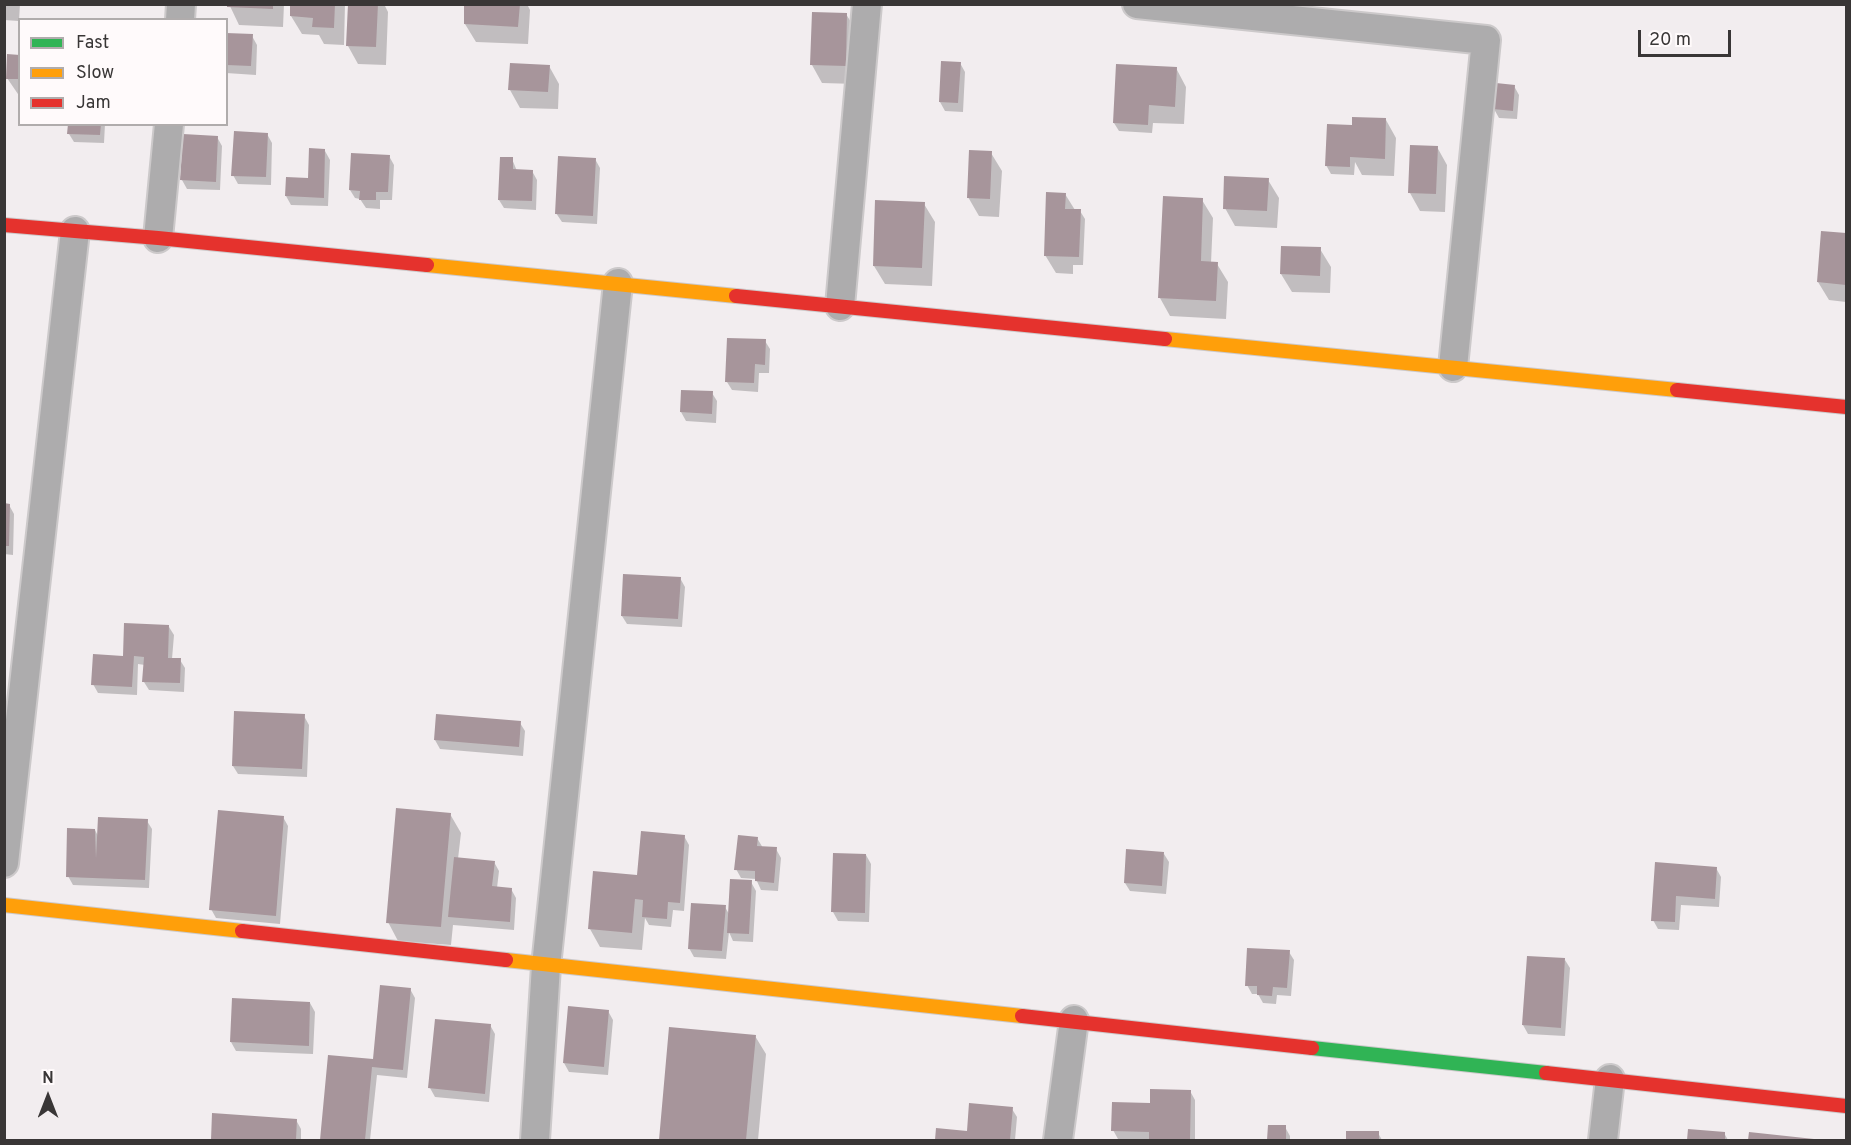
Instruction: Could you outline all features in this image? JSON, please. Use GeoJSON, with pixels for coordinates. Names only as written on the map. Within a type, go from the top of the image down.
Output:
{"type":"FeatureCollection","features":[{"type":"Feature","properties":{"kind":"street"},"geometry":{"type":"LineString","coordinates":[[840,306],[867,4]]}},
{"type":"Feature","properties":{"kind":"street"},"geometry":{"type":"LineString","coordinates":[[1137,4],[1486,40],[1454,368]]}},
{"type":"Feature","properties":{"kind":"street"},"geometry":{"type":"LineString","coordinates":[[158,237],[169,126]]}},
{"type":"Feature","properties":{"kind":"street"},"geometry":{"type":"LineString","coordinates":[[4,225],[158,237],[1846,407]]}},
{"type":"Feature","properties":{"kind":"street"},"geometry":{"type":"LineString","coordinates":[[4,863],[75,231]]}},
{"type":"Feature","properties":{"kind":"street"},"geometry":{"type":"LineString","coordinates":[[535,1140],[546,966],[618,283]]}},
{"type":"Feature","properties":{"kind":"street"},"geometry":{"type":"LineString","coordinates":[[4,905],[546,966],[1074,1020],[1846,1106]]}},
{"type":"Feature","properties":{"kind":"street"},"geometry":{"type":"LineString","coordinates":[[1058,1140],[1074,1020]]}},
{"type":"Feature","properties":{"kind":"street"},"geometry":{"type":"LineString","coordinates":[[1603,1140],[1610,1079]]}},
{"type":"Feature","properties":{"kind":"building"},"geometry":{"type":"Polygon","coordinates":[[[227,4],[273,4],[273,9],[227,7],[227,4]]]}},
{"type":"Feature","properties":{"kind":"building"},"geometry":{"type":"Polygon","coordinates":[[[290,4],[335,4],[334,28],[312,27],[313,18],[290,16],[290,4]]]}},
{"type":"Feature","properties":{"kind":"building"},"geometry":{"type":"Polygon","coordinates":[[[348,4],[378,4],[376,47],[346,46],[348,4]]]}},
{"type":"Feature","properties":{"kind":"building"},"geometry":{"type":"Polygon","coordinates":[[[464,4],[520,4],[518,27],[464,24],[464,4]]]}},
{"type":"Feature","properties":{"kind":"building"},"geometry":{"type":"Polygon","coordinates":[[[812,12],[847,13],[846,66],[810,65],[812,12]]]}},
{"type":"Feature","properties":{"kind":"building"},"geometry":{"type":"Polygon","coordinates":[[[228,33],[253,34],[251,66],[228,65],[228,33]]]}},
{"type":"Feature","properties":{"kind":"building"},"geometry":{"type":"Polygon","coordinates":[[[7,54],[18,55],[18,79],[6,79],[7,54]]]}},
{"type":"Feature","properties":{"kind":"building"},"geometry":{"type":"Polygon","coordinates":[[[941,61],[961,62],[958,103],[939,102],[941,61]]]}},
{"type":"Feature","properties":{"kind":"building"},"geometry":{"type":"Polygon","coordinates":[[[510,63],[550,65],[548,92],[508,90],[510,63]]]}},
{"type":"Feature","properties":{"kind":"building"},"geometry":{"type":"Polygon","coordinates":[[[1116,64],[1177,67],[1175,107],[1149,105],[1148,125],[1113,123],[1116,64]]]}},
{"type":"Feature","properties":{"kind":"building"},"geometry":{"type":"Polygon","coordinates":[[[1496,83],[1515,85],[1513,111],[1493,109],[1496,83]]]}},
{"type":"Feature","properties":{"kind":"building"},"geometry":{"type":"Polygon","coordinates":[[[1352,117],[1386,118],[1385,159],[1350,157],[1350,167],[1325,166],[1327,124],[1352,125],[1352,117]]]}},
{"type":"Feature","properties":{"kind":"building"},"geometry":{"type":"Polygon","coordinates":[[[68,126],[101,126],[100,135],[67,134],[68,126]]]}},
{"type":"Feature","properties":{"kind":"building"},"geometry":{"type":"Polygon","coordinates":[[[234,131],[268,133],[266,177],[231,176],[234,131]]]}},
{"type":"Feature","properties":{"kind":"building"},"geometry":{"type":"Polygon","coordinates":[[[183,134],[218,136],[216,182],[180,180],[183,134]]]}},
{"type":"Feature","properties":{"kind":"building"},"geometry":{"type":"Polygon","coordinates":[[[1410,145],[1438,146],[1436,194],[1408,193],[1410,145]]]}},
{"type":"Feature","properties":{"kind":"building"},"geometry":{"type":"Polygon","coordinates":[[[309,148],[325,149],[324,198],[285,196],[286,177],[308,178],[309,148]]]}},
{"type":"Feature","properties":{"kind":"building"},"geometry":{"type":"Polygon","coordinates":[[[969,150],[992,151],[990,199],[967,198],[969,150]]]}},
{"type":"Feature","properties":{"kind":"building"},"geometry":{"type":"Polygon","coordinates":[[[351,153],[390,155],[388,192],[376,192],[376,200],[359,200],[360,191],[349,190],[351,153]]]}},
{"type":"Feature","properties":{"kind":"building"},"geometry":{"type":"Polygon","coordinates":[[[558,156],[596,158],[593,216],[555,214],[558,156]]]}},
{"type":"Feature","properties":{"kind":"building"},"geometry":{"type":"Polygon","coordinates":[[[500,157],[513,157],[513,169],[533,170],[532,201],[498,200],[500,157]]]}},
{"type":"Feature","properties":{"kind":"building"},"geometry":{"type":"Polygon","coordinates":[[[1224,176],[1269,178],[1267,211],[1223,209],[1224,176]]]}},
{"type":"Feature","properties":{"kind":"building"},"geometry":{"type":"Polygon","coordinates":[[[1046,192],[1066,193],[1065,209],[1081,209],[1079,257],[1044,256],[1046,192]]]}},
{"type":"Feature","properties":{"kind":"building"},"geometry":{"type":"Polygon","coordinates":[[[1163,196],[1203,198],[1201,261],[1218,262],[1216,301],[1158,298],[1163,196]]]}},
{"type":"Feature","properties":{"kind":"building"},"geometry":{"type":"Polygon","coordinates":[[[875,200],[925,202],[922,268],[873,266],[875,200]]]}},
{"type":"Feature","properties":{"kind":"building"},"geometry":{"type":"Polygon","coordinates":[[[1821,231],[1846,233],[1846,285],[1817,282],[1821,231]]]}},
{"type":"Feature","properties":{"kind":"building"},"geometry":{"type":"Polygon","coordinates":[[[1281,246],[1321,247],[1320,276],[1280,274],[1281,246]]]}},
{"type":"Feature","properties":{"kind":"building"},"geometry":{"type":"Polygon","coordinates":[[[727,338],[766,339],[765,365],[755,364],[754,383],[725,382],[727,338]]]}},
{"type":"Feature","properties":{"kind":"building"},"geometry":{"type":"Polygon","coordinates":[[[681,390],[713,391],[712,414],[680,412],[681,390]]]}},
{"type":"Feature","properties":{"kind":"building"},"geometry":{"type":"Polygon","coordinates":[[[4,503],[10,504],[9,546],[4,546],[4,503]]]}},
{"type":"Feature","properties":{"kind":"building"},"geometry":{"type":"Polygon","coordinates":[[[623,574],[681,577],[678,619],[621,616],[623,574]]]}},
{"type":"Feature","properties":{"kind":"building"},"geometry":{"type":"Polygon","coordinates":[[[124,623],[169,625],[168,658],[181,658],[180,683],[142,682],[144,657],[134,656],[132,687],[91,685],[93,654],[123,656],[124,623]]]}},
{"type":"Feature","properties":{"kind":"building"},"geometry":{"type":"Polygon","coordinates":[[[234,711],[305,714],[302,769],[232,766],[234,711]]]}},
{"type":"Feature","properties":{"kind":"building"},"geometry":{"type":"Polygon","coordinates":[[[436,714],[521,721],[519,747],[434,740],[436,714]]]}},
{"type":"Feature","properties":{"kind":"building"},"geometry":{"type":"Polygon","coordinates":[[[396,808],[451,813],[441,927],[386,923],[396,808]]]}},
{"type":"Feature","properties":{"kind":"building"},"geometry":{"type":"Polygon","coordinates":[[[218,810],[284,816],[276,916],[209,910],[218,810]]]}},
{"type":"Feature","properties":{"kind":"building"},"geometry":{"type":"Polygon","coordinates":[[[98,817],[148,819],[145,880],[66,877],[67,828],[95,829],[96,858],[98,817]]]}},
{"type":"Feature","properties":{"kind":"building"},"geometry":{"type":"Polygon","coordinates":[[[641,831],[685,835],[680,903],[668,902],[667,919],[642,917],[643,900],[635,899],[632,933],[588,929],[593,871],[637,875],[641,831]]]}},
{"type":"Feature","properties":{"kind":"building"},"geometry":{"type":"Polygon","coordinates":[[[738,835],[758,837],[757,846],[777,847],[774,883],[755,881],[755,871],[734,870],[738,835]]]}},
{"type":"Feature","properties":{"kind":"building"},"geometry":{"type":"Polygon","coordinates":[[[1126,849],[1164,852],[1162,886],[1124,883],[1126,849]]]}},
{"type":"Feature","properties":{"kind":"building"},"geometry":{"type":"Polygon","coordinates":[[[833,853],[866,854],[865,913],[831,912],[833,853]]]}},
{"type":"Feature","properties":{"kind":"building"},"geometry":{"type":"Polygon","coordinates":[[[454,857],[495,861],[492,886],[512,888],[510,922],[448,917],[454,857]]]}},
{"type":"Feature","properties":{"kind":"building"},"geometry":{"type":"Polygon","coordinates":[[[1655,862],[1717,867],[1715,899],[1676,896],[1675,922],[1651,921],[1655,862]]]}},
{"type":"Feature","properties":{"kind":"building"},"geometry":{"type":"Polygon","coordinates":[[[730,879],[752,880],[749,934],[727,933],[730,879]]]}},
{"type":"Feature","properties":{"kind":"building"},"geometry":{"type":"Polygon","coordinates":[[[691,903],[726,905],[722,951],[688,949],[691,903]]]}},
{"type":"Feature","properties":{"kind":"building"},"geometry":{"type":"Polygon","coordinates":[[[1247,948],[1290,950],[1287,988],[1273,987],[1272,996],[1257,995],[1257,986],[1245,986],[1247,948]]]}},
{"type":"Feature","properties":{"kind":"building"},"geometry":{"type":"Polygon","coordinates":[[[1527,956],[1565,958],[1561,1028],[1522,1025],[1527,956]]]}},
{"type":"Feature","properties":{"kind":"building"},"geometry":{"type":"Polygon","coordinates":[[[380,985],[411,988],[403,1070],[372,1067],[365,1140],[320,1140],[328,1055],[373,1059],[380,985]]]}},
{"type":"Feature","properties":{"kind":"building"},"geometry":{"type":"Polygon","coordinates":[[[232,998],[310,1002],[309,1046],[230,1042],[232,998]]]}},
{"type":"Feature","properties":{"kind":"building"},"geometry":{"type":"Polygon","coordinates":[[[568,1006],[609,1010],[604,1067],[563,1063],[568,1006]]]}},
{"type":"Feature","properties":{"kind":"building"},"geometry":{"type":"Polygon","coordinates":[[[435,1019],[491,1024],[485,1094],[428,1088],[435,1019]]]}},
{"type":"Feature","properties":{"kind":"building"},"geometry":{"type":"Polygon","coordinates":[[[669,1027],[756,1035],[746,1140],[659,1140],[669,1027]]]}},
{"type":"Feature","properties":{"kind":"building"},"geometry":{"type":"Polygon","coordinates":[[[1150,1089],[1191,1090],[1190,1140],[1149,1140],[1149,1132],[1111,1131],[1112,1102],[1150,1103],[1150,1089]]]}},
{"type":"Feature","properties":{"kind":"building"},"geometry":{"type":"Polygon","coordinates":[[[969,1103],[1013,1107],[1010,1140],[935,1140],[936,1128],[967,1131],[969,1103]]]}},
{"type":"Feature","properties":{"kind":"building"},"geometry":{"type":"Polygon","coordinates":[[[212,1113],[297,1119],[296,1140],[211,1140],[212,1113]]]}},
{"type":"Feature","properties":{"kind":"building"},"geometry":{"type":"Polygon","coordinates":[[[1268,1125],[1286,1125],[1286,1140],[1267,1140],[1268,1125]]]}},
{"type":"Feature","properties":{"kind":"building"},"geometry":{"type":"Polygon","coordinates":[[[1688,1129],[1725,1132],[1725,1140],[1687,1140],[1688,1129]]]}},
{"type":"Feature","properties":{"kind":"building"},"geometry":{"type":"Polygon","coordinates":[[[1346,1131],[1379,1131],[1379,1140],[1346,1140],[1346,1131]]]}},
{"type":"Feature","properties":{"kind":"building"},"geometry":{"type":"Polygon","coordinates":[[[1749,1132],[1814,1139],[1814,1140],[1748,1140],[1749,1132]]]}},
{"type":"Feature","properties":{"kind":"traffic: fast"},"geometry":{"type":"LineString","coordinates":[[1312,1048],[1546,1073]]}},
{"type":"Feature","properties":{"kind":"traffic: slow"},"geometry":{"type":"LineString","coordinates":[[427,265],[736,296]]}},
{"type":"Feature","properties":{"kind":"traffic: slow"},"geometry":{"type":"LineString","coordinates":[[1165,339],[1677,390]]}},
{"type":"Feature","properties":{"kind":"traffic: slow"},"geometry":{"type":"LineString","coordinates":[[4,905],[242,931]]}},
{"type":"Feature","properties":{"kind":"traffic: slow"},"geometry":{"type":"LineString","coordinates":[[506,960],[1022,1016]]}},
{"type":"Feature","properties":{"kind":"traffic: jam"},"geometry":{"type":"LineString","coordinates":[[4,225],[427,265]]}},
{"type":"Feature","properties":{"kind":"traffic: jam"},"geometry":{"type":"LineString","coordinates":[[736,296],[1165,339]]}},
{"type":"Feature","properties":{"kind":"traffic: jam"},"geometry":{"type":"LineString","coordinates":[[1677,390],[1846,407]]}},
{"type":"Feature","properties":{"kind":"traffic: jam"},"geometry":{"type":"LineString","coordinates":[[242,931],[506,960]]}},
{"type":"Feature","properties":{"kind":"traffic: jam"},"geometry":{"type":"LineString","coordinates":[[1022,1016],[1312,1048]]}},
{"type":"Feature","properties":{"kind":"traffic: jam"},"geometry":{"type":"LineString","coordinates":[[1546,1073],[1846,1106]]}}]}
